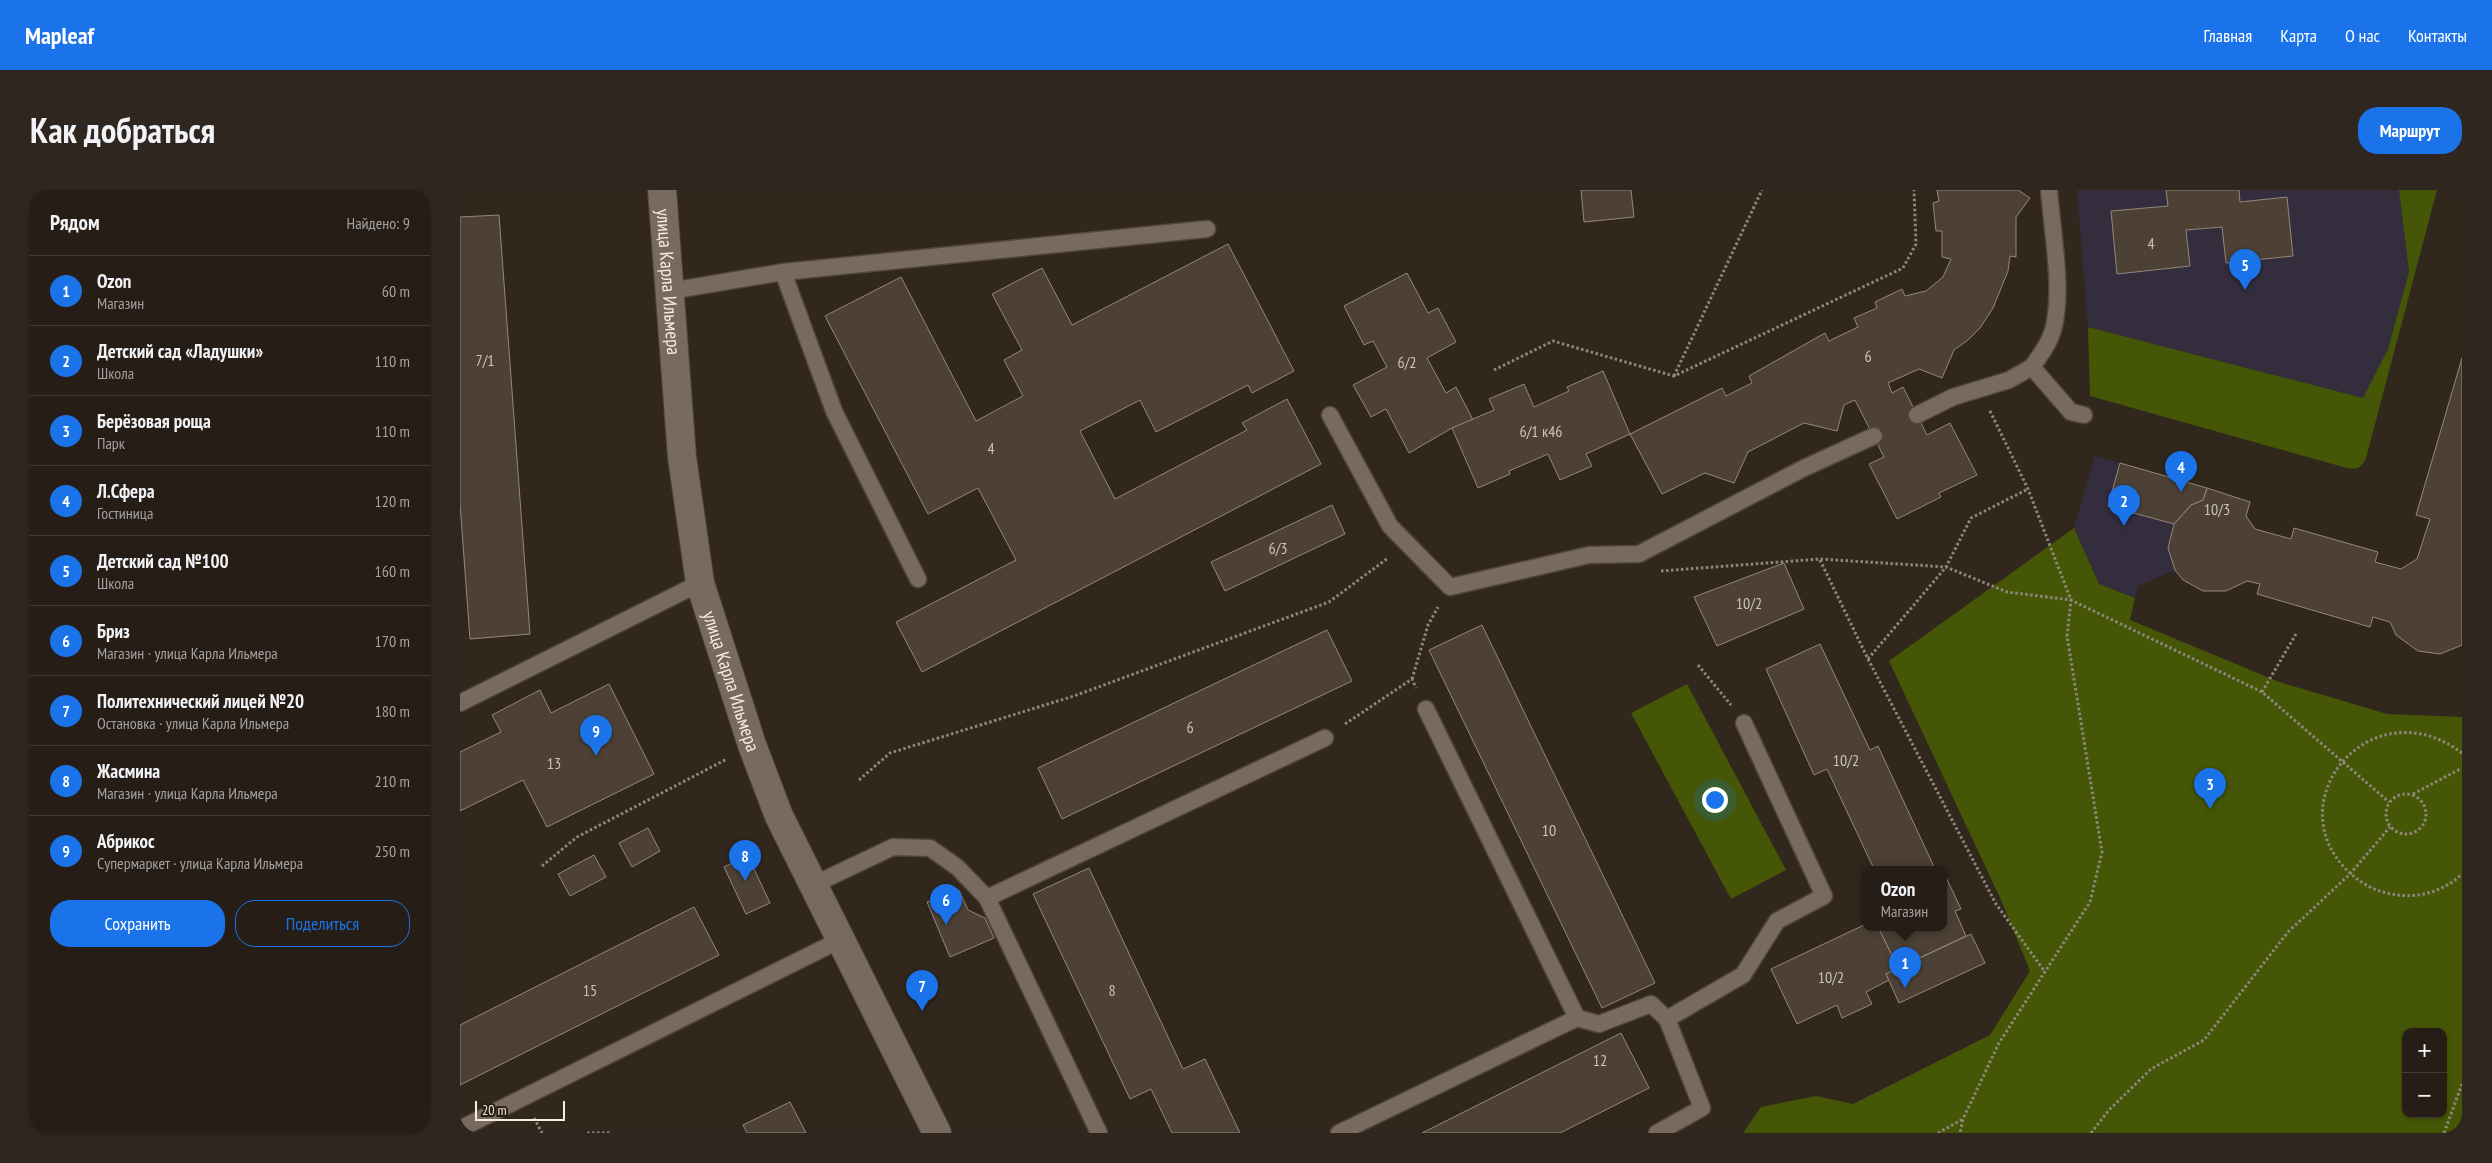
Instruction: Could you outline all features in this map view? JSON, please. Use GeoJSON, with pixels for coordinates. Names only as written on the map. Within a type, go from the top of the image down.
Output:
{"type":"FeatureCollection","features":[{"type":"Feature","properties":{"kind":"street","name":"улица Карла Ильмера"},"geometry":{"type":"LineString","coordinates":[[662,190],[682,457],[700,583],[752,745],[779,816],[937,1133]]}},
{"type":"Feature","properties":{"kind":"lane"},"geometry":{"type":"LineString","coordinates":[[1917,415],[1953,397],[2010,380],[2032,367],[2046,348],[2054,326],[2057,294],[2049,190]]}},
{"type":"Feature","properties":{"kind":"lane"},"geometry":{"type":"LineString","coordinates":[[670,291],[783,272],[1207,228]]}},
{"type":"Feature","properties":{"kind":"lane"},"geometry":{"type":"LineString","coordinates":[[783,272],[834,411],[918,579]]}},
{"type":"Feature","properties":{"kind":"lane"},"geometry":{"type":"LineString","coordinates":[[2032,367],[2071,412],[2084,415]]}},
{"type":"Feature","properties":{"kind":"lane"},"geometry":{"type":"LineString","coordinates":[[1330,416],[1390,526],[1450,587],[1589,555],[1638,554],[1804,468],[1874,436]]}},
{"type":"Feature","properties":{"kind":"lane"},"geometry":{"type":"LineString","coordinates":[[460,703],[700,583]]}},
{"type":"Feature","properties":{"kind":"lane"},"geometry":{"type":"LineString","coordinates":[[1426,709],[1577,1018]]}},
{"type":"Feature","properties":{"kind":"lane"},"geometry":{"type":"LineString","coordinates":[[1666,1019],[1743,975],[1778,921],[1824,896],[1744,723]]}},
{"type":"Feature","properties":{"kind":"lane"},"geometry":{"type":"LineString","coordinates":[[987,898],[1325,738]]}},
{"type":"Feature","properties":{"kind":"lane"},"geometry":{"type":"LineString","coordinates":[[813,885],[893,847],[930,848],[957,866],[987,898],[1099,1133]]}},
{"type":"Feature","properties":{"kind":"lane"},"geometry":{"type":"LineString","coordinates":[[460,1129],[840,940]]}},
{"type":"Feature","properties":{"kind":"lane"},"geometry":{"type":"LineString","coordinates":[[1339,1133],[1577,1018],[1599,1024],[1651,1004],[1666,1019],[1702,1108],[1657,1133]]}},
{"type":"Feature","properties":{"kind":"path"},"geometry":{"type":"LineString","coordinates":[[1674,376],[1762,190]]}},
{"type":"Feature","properties":{"kind":"path"},"geometry":{"type":"LineString","coordinates":[[1494,370],[1553,341],[1674,376],[1903,268],[1916,244],[1914,190]]}},
{"type":"Feature","properties":{"kind":"path"},"geometry":{"type":"LineString","coordinates":[[1960,1133],[1963,1119],[1999,1043],[2090,902],[2102,852],[2067,636],[2071,600],[2028,489],[1980,390]]}},
{"type":"Feature","properties":{"kind":"path"},"geometry":{"type":"LineString","coordinates":[[1868,659],[1946,567],[1971,518],[2028,489]]}},
{"type":"Feature","properties":{"kind":"path"},"geometry":{"type":"LineString","coordinates":[[860,780],[890,753],[1074,696],[1329,602],[1407,544]]}},
{"type":"Feature","properties":{"kind":"path"},"geometry":{"type":"LineString","coordinates":[[1820,559],[1868,659],[1996,904],[2045,972]]}},
{"type":"Feature","properties":{"kind":"path"},"geometry":{"type":"LineString","coordinates":[[1658,572],[1820,559],[1946,567],[2007,592],[2071,600],[2262,692],[2389,802]]}},
{"type":"Feature","properties":{"kind":"path"},"geometry":{"type":"LineString","coordinates":[[1325,738],[1412,679],[1428,625],[1450,587]]}},
{"type":"Feature","properties":{"kind":"path"},"geometry":{"type":"LineString","coordinates":[[2262,692],[2296,634]]}},
{"type":"Feature","properties":{"kind":"path"},"geometry":{"type":"LineString","coordinates":[[1698,665],[1744,723]]}},
{"type":"Feature","properties":{"kind":"path"},"geometry":{"type":"LineString","coordinates":[[1412,679],[1426,709]]}},
{"type":"Feature","properties":{"kind":"path"},"geometry":{"type":"LineString","coordinates":[[2462,753],[2440,738],[2427,734],[2400,732],[2387,734],[2362,744],[2342,762],[2329,786],[2325,799],[2324,819],[2333,851],[2350,874],[2374,889],[2402,896],[2430,893],[2444,887],[2462,874]]}},
{"type":"Feature","properties":{"kind":"path"},"geometry":{"type":"LineString","coordinates":[[542,866],[578,837],[752,745]]}},
{"type":"Feature","properties":{"kind":"path"},"geometry":{"type":"LineString","coordinates":[[2413,794],[2419,798],[2426,809],[2424,822],[2415,832],[2402,833],[2390,827],[2385,815],[2389,802],[2400,794],[2413,794],[2462,768]]}},
{"type":"Feature","properties":{"kind":"path"},"geometry":{"type":"LineString","coordinates":[[2091,1133],[2109,1110],[2151,1069],[2204,1040],[2288,932],[2350,874],[2390,827]]}},
{"type":"Feature","properties":{"kind":"path"},"geometry":{"type":"LineString","coordinates":[[2444,1133],[2462,1084]]}},
{"type":"Feature","properties":{"kind":"path"},"geometry":{"type":"LineString","coordinates":[[1938,1133],[1963,1119]]}},
{"type":"Feature","properties":{"kind":"path"},"geometry":{"type":"LineString","coordinates":[[587,1133],[610,1133]]}},
{"type":"Feature","properties":{"kind":"shaded area"},"geometry":{"type":"Polygon","coordinates":[[[2077,190],[2399,190],[2409,272],[2388,349],[2363,398],[2088,327],[2077,190]]]}},
{"type":"Feature","properties":{"kind":"shaded area"},"geometry":{"type":"Polygon","coordinates":[[[2095,456],[2207,488],[2203,500],[2181,514],[2174,524],[2168,548],[2175,570],[2138,586],[2135,598],[2099,584],[2074,528],[2095,456]]]}},
{"type":"Feature","properties":{"kind":"green space"},"geometry":{"type":"Polygon","coordinates":[[[2399,190],[2437,190],[2366,458],[2361,466],[2353,469],[2347,468],[2090,396],[2088,327],[2363,398],[2388,349],[2409,272],[2399,190]]]}},
{"type":"Feature","properties":{"kind":"green space"},"geometry":{"type":"Polygon","coordinates":[[[2074,528],[2099,584],[2135,598],[2130,620],[2279,682],[2387,714],[2462,717],[2462,1133],[1743,1133],[1761,1107],[1816,1096],[1853,1104],[1990,1035],[2030,971],[2001,900],[1889,661],[2074,528]]]}},
{"type":"Feature","properties":{"kind":"green space"},"geometry":{"type":"Polygon","coordinates":[[[1687,684],[1786,870],[1731,899],[1631,713],[1687,684]]]}},
{"type":"Feature","properties":{"kind":"building"},"geometry":{"type":"Polygon","coordinates":[[[1581,190],[1631,190],[1634,217],[1584,222],[1581,190]]]}},
{"type":"Feature","properties":{"kind":"building"},"geometry":{"type":"Polygon","coordinates":[[[1937,190],[2018,190],[2030,198],[2016,217],[2016,257],[2010,256],[2008,271],[1993,308],[1980,328],[1954,350],[1942,378],[1919,369],[1888,383],[1892,393],[1903,387],[1927,435],[1950,423],[1977,475],[1939,493],[1941,497],[1897,519],[1869,464],[1884,457],[1855,400],[1844,405],[1837,431],[1804,423],[1748,452],[1734,483],[1705,473],[1662,494],[1630,434],[1722,388],[1726,396],[1752,383],[1749,376],[1825,333],[1829,341],[1858,327],[1854,318],[1877,308],[1875,302],[1902,289],[1905,296],[1926,291],[1943,277],[1951,259],[1942,257],[1942,231],[1936,231],[1933,203],[1939,201],[1937,190]]]}},
{"type":"Feature","properties":{"kind":"building"},"geometry":{"type":"Polygon","coordinates":[[[2166,190],[2239,190],[2240,202],[2287,197],[2293,256],[2226,263],[2222,227],[2186,230],[2190,266],[2117,274],[2111,211],[2168,206],[2166,190]]]}},
{"type":"Feature","properties":{"kind":"building"},"geometry":{"type":"Polygon","coordinates":[[[499,215],[530,634],[470,639],[460,504],[460,217],[499,215]]]}},
{"type":"Feature","properties":{"kind":"building"},"geometry":{"type":"Polygon","coordinates":[[[1228,244],[1294,371],[1252,393],[1248,385],[1156,432],[1140,400],[1080,431],[1115,499],[1247,430],[1242,423],[1287,399],[1321,464],[922,672],[896,622],[1016,560],[978,488],[928,514],[825,316],[901,277],[976,421],[1023,396],[1004,360],[1022,350],[992,294],[1042,268],[1072,325],[1228,244]]]}},
{"type":"Feature","properties":{"kind":"building"},"geometry":{"type":"Polygon","coordinates":[[[1407,273],[1428,313],[1438,308],[1456,342],[1427,358],[1446,393],[1456,387],[1473,420],[1452,428],[1409,453],[1386,409],[1371,417],[1353,385],[1387,367],[1373,341],[1364,345],[1344,306],[1407,273]]]}},
{"type":"Feature","properties":{"kind":"building"},"geometry":{"type":"Polygon","coordinates":[[[2462,358],[2462,645],[2440,654],[2418,651],[2396,635],[2390,622],[2373,617],[2370,627],[2257,594],[2260,584],[2247,581],[2226,591],[2203,591],[2183,580],[2175,570],[2168,548],[2174,524],[2191,505],[2203,500],[2207,488],[2250,502],[2246,516],[2255,529],[2291,539],[2294,528],[2378,552],[2375,562],[2401,569],[2417,559],[2430,519],[2416,515],[2462,358]]]}},
{"type":"Feature","properties":{"kind":"building"},"geometry":{"type":"Polygon","coordinates":[[[1603,371],[1630,434],[1586,454],[1592,466],[1560,480],[1548,454],[1509,471],[1510,474],[1478,488],[1452,428],[1494,410],[1489,399],[1524,384],[1534,407],[1569,391],[1567,387],[1603,371]]]}},
{"type":"Feature","properties":{"kind":"building"},"geometry":{"type":"Polygon","coordinates":[[[2120,463],[2207,488],[2203,500],[2191,505],[2174,524],[2108,506],[2120,463]]]}},
{"type":"Feature","properties":{"kind":"building"},"geometry":{"type":"Polygon","coordinates":[[[1332,505],[1345,534],[1225,591],[1211,562],[1332,505]]]}},
{"type":"Feature","properties":{"kind":"building"},"geometry":{"type":"Polygon","coordinates":[[[1784,563],[1804,609],[1717,646],[1694,597],[1784,563]]]}},
{"type":"Feature","properties":{"kind":"building"},"geometry":{"type":"Polygon","coordinates":[[[1482,625],[1655,983],[1602,1008],[1429,650],[1482,625]]]}},
{"type":"Feature","properties":{"kind":"building"},"geometry":{"type":"Polygon","coordinates":[[[1327,630],[1352,681],[1062,819],[1038,768],[1327,630]]]}},
{"type":"Feature","properties":{"kind":"building"},"geometry":{"type":"Polygon","coordinates":[[[1820,644],[1870,750],[1878,746],[1934,866],[1873,866],[1827,769],[1814,775],[1766,669],[1820,644]]]}},
{"type":"Feature","properties":{"kind":"building"},"geometry":{"type":"Polygon","coordinates":[[[609,684],[654,774],[547,827],[523,780],[460,811],[460,752],[501,732],[492,715],[540,690],[551,713],[609,684]]]}},
{"type":"Feature","properties":{"kind":"building"},"geometry":{"type":"Polygon","coordinates":[[[648,828],[660,851],[632,867],[619,843],[648,828]]]}},
{"type":"Feature","properties":{"kind":"building"},"geometry":{"type":"Polygon","coordinates":[[[594,855],[606,877],[570,896],[558,874],[594,855]]]}},
{"type":"Feature","properties":{"kind":"building"},"geometry":{"type":"Polygon","coordinates":[[[748,856],[770,903],[746,914],[724,867],[748,856]]]}},
{"type":"Feature","properties":{"kind":"building"},"geometry":{"type":"Polygon","coordinates":[[[1089,868],[1183,1069],[1205,1059],[1240,1133],[1172,1133],[1151,1089],[1130,1099],[1033,894],[1089,868]]]}},
{"type":"Feature","properties":{"kind":"building"},"geometry":{"type":"Polygon","coordinates":[[[1947,879],[1961,909],[1955,911],[1966,936],[1898,968],[1880,931],[1947,931],[1947,879]]]}},
{"type":"Feature","properties":{"kind":"building"},"geometry":{"type":"Polygon","coordinates":[[[959,890],[968,910],[985,918],[994,938],[950,957],[927,902],[959,890]]]}},
{"type":"Feature","properties":{"kind":"building"},"geometry":{"type":"Polygon","coordinates":[[[694,907],[719,955],[460,1085],[460,1025],[694,907]]]}},
{"type":"Feature","properties":{"kind":"building"},"geometry":{"type":"Polygon","coordinates":[[[1862,926],[1862,931],[1880,931],[1898,968],[1886,974],[1889,980],[1866,992],[1872,1004],[1842,1018],[1837,1005],[1797,1024],[1771,969],[1862,926]]]}},
{"type":"Feature","properties":{"kind":"building"},"geometry":{"type":"Polygon","coordinates":[[[1971,934],[1985,963],[1899,1003],[1886,974],[1971,934]]]}},
{"type":"Feature","properties":{"kind":"building"},"geometry":{"type":"Polygon","coordinates":[[[1621,1033],[1649,1088],[1560,1133],[1422,1133],[1621,1033]]]}},
{"type":"Feature","properties":{"kind":"building"},"geometry":{"type":"Polygon","coordinates":[[[790,1102],[806,1133],[747,1133],[743,1125],[790,1102]]]}},
{"type":"Feature","properties":{"kind":"place","name":"Детский сад №100"},"geometry":{"type":"Point","coordinates":[2245,290]}},
{"type":"Feature","properties":{"kind":"place","name":"Л.Сфера"},"geometry":{"type":"Point","coordinates":[2181,492]}},
{"type":"Feature","properties":{"kind":"place","name":"Детский сад «Ладушки»"},"geometry":{"type":"Point","coordinates":[2124,526]}},
{"type":"Feature","properties":{"kind":"place","name":"Абрикос"},"geometry":{"type":"Point","coordinates":[596,756]}},
{"type":"Feature","properties":{"kind":"place","name":"Берёзовая роща"},"geometry":{"type":"Point","coordinates":[2210,809]}},
{"type":"Feature","properties":{"kind":"place","name":"Жасмина"},"geometry":{"type":"Point","coordinates":[745,881]}},
{"type":"Feature","properties":{"kind":"place","name":"Бриз"},"geometry":{"type":"Point","coordinates":[946,925]}},
{"type":"Feature","properties":{"kind":"place","name":"Ozon"},"geometry":{"type":"Point","coordinates":[1905,988]}},
{"type":"Feature","properties":{"kind":"place","name":"Политехнический лицей №20"},"geometry":{"type":"Point","coordinates":[922,1011]}}]}
